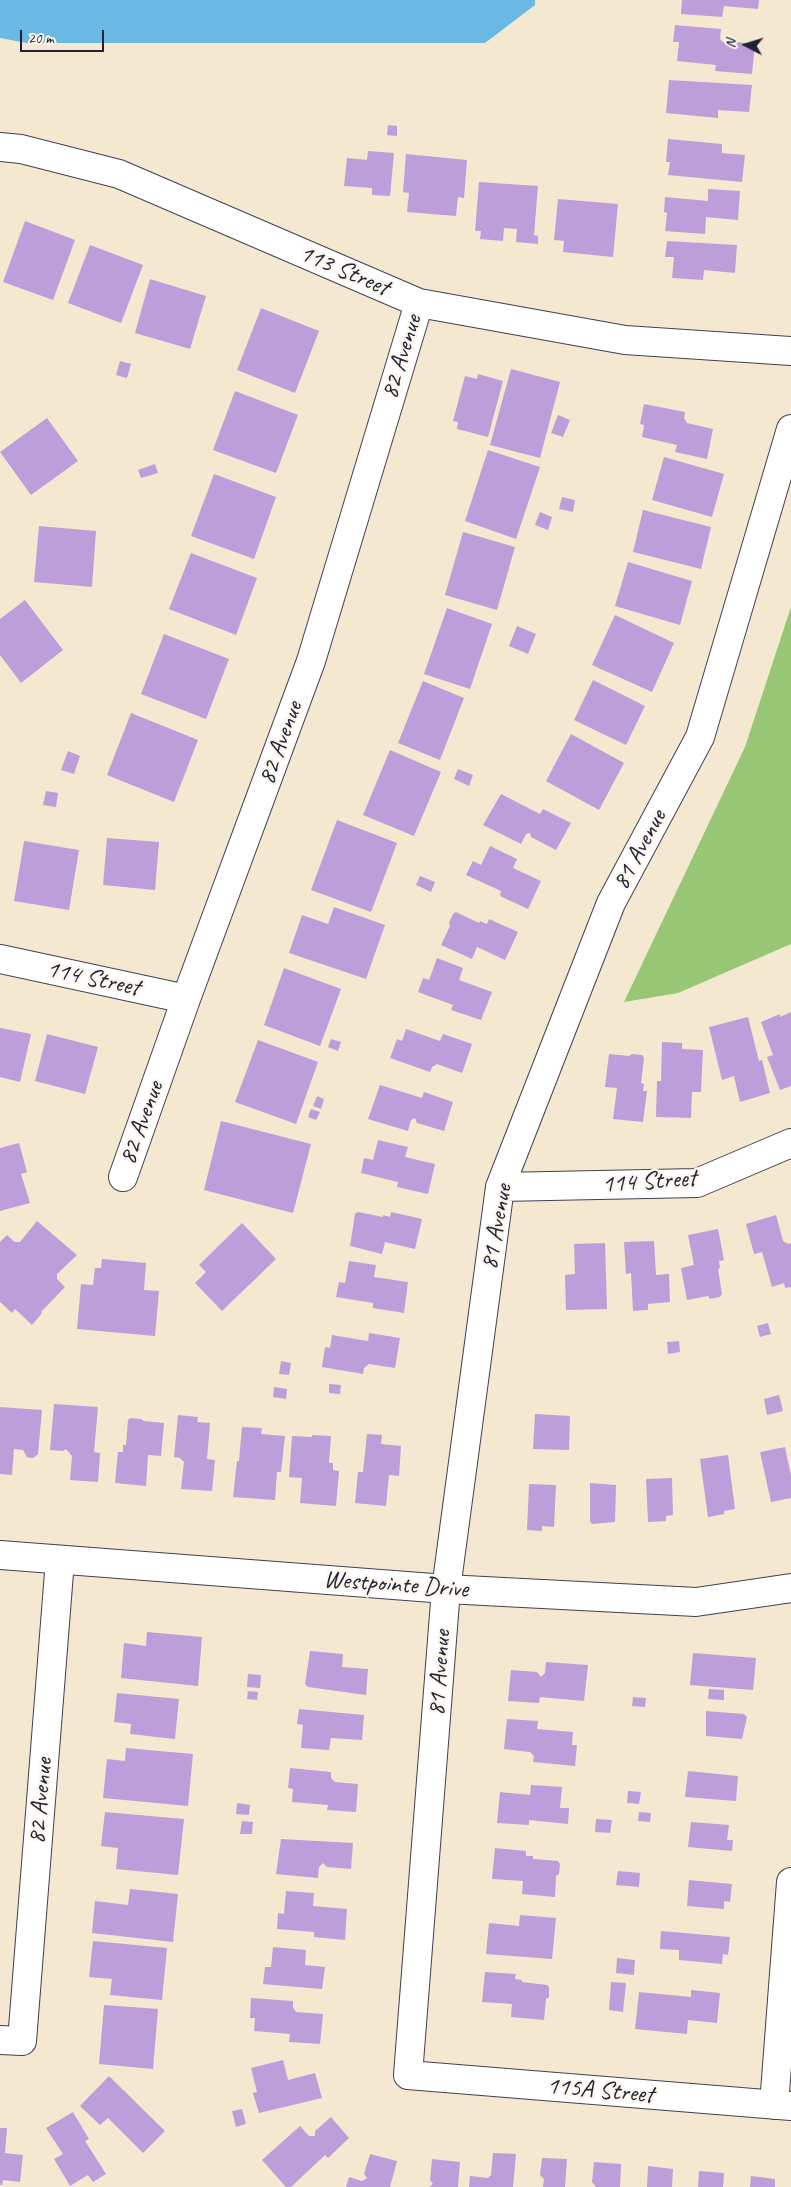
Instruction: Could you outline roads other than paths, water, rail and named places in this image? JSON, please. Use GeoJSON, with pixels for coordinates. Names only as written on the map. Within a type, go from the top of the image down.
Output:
{"type":"FeatureCollection","features":[{"type":"Feature","properties":{"kind":"street","name":"113 Street"},"geometry":{"type":"LineString","coordinates":[[0,147],[21,149],[119,174],[419,303],[624,340],[791,351]]}},
{"type":"Feature","properties":{"kind":"street","name":"82 Avenue"},"geometry":{"type":"LineString","coordinates":[[123,1177],[186,999],[311,661],[419,303]]}},
{"type":"Feature","properties":{"kind":"street","name":"81 Avenue"},"geometry":{"type":"LineString","coordinates":[[408,2075],[446,1589],[500,1187],[611,903],[700,737],[791,429]]}},
{"type":"Feature","properties":{"kind":"street","name":"114 Street"},"geometry":{"type":"LineString","coordinates":[[0,959],[186,999]]}},
{"type":"Feature","properties":{"kind":"street","name":"114 Street"},"geometry":{"type":"LineString","coordinates":[[500,1187],[697,1183],[791,1143]]}},
{"type":"Feature","properties":{"kind":"street","name":"Westpointe Drive"},"geometry":{"type":"LineString","coordinates":[[0,1555],[446,1589],[696,1602],[791,1588]]}},
{"type":"Feature","properties":{"kind":"street","name":"82 Avenue"},"geometry":{"type":"LineString","coordinates":[[11,2041],[60,1560]]}},
{"type":"Feature","properties":{"kind":"street"},"geometry":{"type":"LineString","coordinates":[[782,2105],[791,1882]]}},
{"type":"Feature","properties":{"kind":"street","name":"115A Street"},"geometry":{"type":"LineString","coordinates":[[408,2075],[782,2105]]}},
{"type":"Feature","properties":{"kind":"water"},"geometry":{"type":"Polygon","coordinates":[[[0,0],[535,0],[535,5],[485,43],[27,43],[0,38],[0,0]]]}}]}
